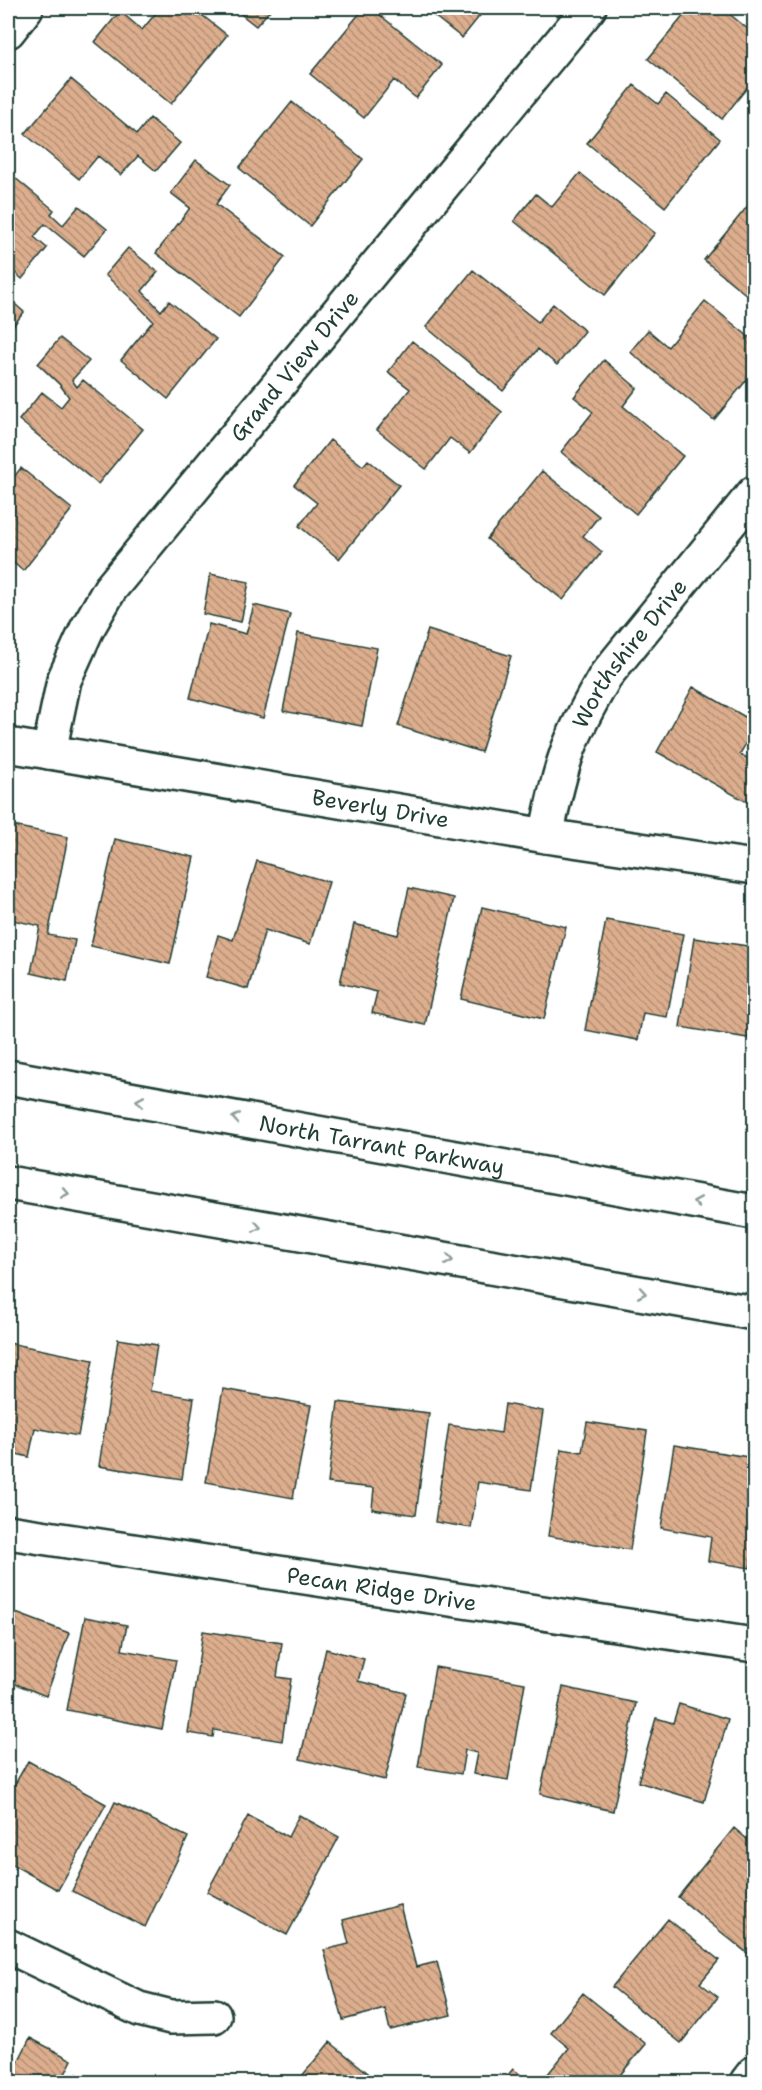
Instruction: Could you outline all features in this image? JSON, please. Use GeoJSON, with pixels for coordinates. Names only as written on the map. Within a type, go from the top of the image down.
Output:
{"type":"FeatureCollection","features":[{"type":"Feature","properties":{"kind":"street"},"geometry":{"type":"LineString","coordinates":[[8,31],[27,8]]}},
{"type":"Feature","properties":{"kind":"street","name":"Grand View Drive"},"geometry":{"type":"LineString","coordinates":[[49,752],[64,680],[87,629],[110,589],[589,8]]}},
{"type":"Feature","properties":{"kind":"street","name":"Worthshire Drive"},"geometry":{"type":"LineString","coordinates":[[546,836],[568,750],[587,707],[606,675],[754,494]]}},
{"type":"Feature","properties":{"kind":"street","name":"Beverly Drive"},"geometry":{"type":"LineString","coordinates":[[8,745],[546,836],[754,867]]}},
{"type":"Feature","properties":{"kind":"street","name":"North Tarrant Parkway"},"geometry":{"type":"LineString","coordinates":[[8,1077],[754,1212]]}},
{"type":"Feature","properties":{"kind":"street"},"geometry":{"type":"LineString","coordinates":[[8,1183],[754,1313]]}},
{"type":"Feature","properties":{"kind":"street","name":"Pecan Ridge Drive"},"geometry":{"type":"LineString","coordinates":[[8,1532],[754,1645]]}},
{"type":"Feature","properties":{"kind":"street"},"geometry":{"type":"LineString","coordinates":[[8,1946],[138,2009],[171,2017],[214,2016]]}},
{"type":"Feature","properties":{"kind":"street"},"geometry":{"type":"LineString","coordinates":[[747,2082],[754,2073]]}},
{"type":"Feature","properties":{"kind":"building"},"geometry":{"type":"Polygon","coordinates":[[[160,8],[193,8],[227,35],[171,104],[95,42],[120,11],[142,30],[160,8]]]}},
{"type":"Feature","properties":{"kind":"building"},"geometry":{"type":"Polygon","coordinates":[[[233,8],[272,8],[256,26],[233,8]]]}},
{"type":"Feature","properties":{"kind":"building"},"geometry":{"type":"Polygon","coordinates":[[[364,8],[371,8],[442,65],[416,98],[394,80],[364,118],[310,74],[364,8]]]}},
{"type":"Feature","properties":{"kind":"building"},"geometry":{"type":"Polygon","coordinates":[[[424,8],[486,8],[462,38],[424,8]]]}},
{"type":"Feature","properties":{"kind":"building"},"geometry":{"type":"Polygon","coordinates":[[[690,8],[722,8],[754,34],[754,79],[722,119],[648,59],[690,8]]]}},
{"type":"Feature","properties":{"kind":"building"},"geometry":{"type":"Polygon","coordinates":[[[71,79],[137,134],[150,118],[180,143],[156,171],[138,156],[121,175],[98,156],[79,179],[25,134],[71,79]]]}},
{"type":"Feature","properties":{"kind":"building"},"geometry":{"type":"Polygon","coordinates":[[[634,85],[658,104],[666,94],[720,139],[665,207],[587,143],[634,85]]]}},
{"type":"Feature","properties":{"kind":"building"},"geometry":{"type":"Polygon","coordinates":[[[292,102],[363,159],[310,226],[239,168],[292,102]]]}},
{"type":"Feature","properties":{"kind":"building"},"geometry":{"type":"Polygon","coordinates":[[[196,160],[230,185],[216,204],[285,257],[239,317],[156,253],[190,208],[171,193],[196,160]]]}},
{"type":"Feature","properties":{"kind":"building"},"geometry":{"type":"Polygon","coordinates":[[[8,172],[54,210],[51,214],[63,225],[79,206],[107,229],[84,256],[45,224],[34,237],[47,248],[22,279],[8,266],[8,172]]]}},
{"type":"Feature","properties":{"kind":"building"},"geometry":{"type":"Polygon","coordinates":[[[580,173],[655,233],[605,295],[514,221],[536,194],[552,207],[580,173]]]}},
{"type":"Feature","properties":{"kind":"building"},"geometry":{"type":"Polygon","coordinates":[[[754,198],[754,301],[704,260],[754,198]]]}},
{"type":"Feature","properties":{"kind":"building"},"geometry":{"type":"Polygon","coordinates":[[[128,248],[158,272],[142,291],[161,311],[169,301],[216,339],[168,399],[121,360],[153,321],[105,275],[128,248]]]}},
{"type":"Feature","properties":{"kind":"building"},"geometry":{"type":"Polygon","coordinates":[[[473,270],[538,322],[553,304],[585,331],[557,365],[538,349],[503,391],[426,327],[473,270]]]}},
{"type":"Feature","properties":{"kind":"building"},"geometry":{"type":"Polygon","coordinates":[[[8,298],[24,312],[8,332],[8,298]]]}},
{"type":"Feature","properties":{"kind":"building"},"geometry":{"type":"Polygon","coordinates":[[[705,301],[754,341],[754,371],[714,420],[630,352],[648,330],[668,347],[705,301]]]}},
{"type":"Feature","properties":{"kind":"building"},"geometry":{"type":"Polygon","coordinates":[[[60,338],[89,361],[72,380],[77,387],[83,380],[143,429],[98,484],[19,420],[42,392],[61,407],[69,397],[38,364],[60,338]]]}},
{"type":"Feature","properties":{"kind":"building"},"geometry":{"type":"Polygon","coordinates":[[[412,341],[502,412],[470,453],[450,438],[426,469],[377,430],[410,389],[388,372],[412,341]]]}},
{"type":"Feature","properties":{"kind":"building"},"geometry":{"type":"Polygon","coordinates":[[[604,360],[637,388],[623,406],[683,456],[636,514],[561,452],[593,412],[574,397],[604,360]]]}},
{"type":"Feature","properties":{"kind":"building"},"geometry":{"type":"Polygon","coordinates":[[[330,440],[363,466],[368,460],[399,485],[339,559],[299,526],[317,503],[294,485],[330,440]]]}},
{"type":"Feature","properties":{"kind":"building"},"geometry":{"type":"Polygon","coordinates":[[[21,468],[72,509],[23,571],[8,558],[8,473],[13,478],[21,468]]]}},
{"type":"Feature","properties":{"kind":"building"},"geometry":{"type":"Polygon","coordinates":[[[542,471],[599,516],[583,536],[602,552],[563,600],[487,539],[542,471]]]}},
{"type":"Feature","properties":{"kind":"building"},"geometry":{"type":"Polygon","coordinates":[[[210,574],[249,582],[241,622],[203,614],[210,574]]]}},
{"type":"Feature","properties":{"kind":"building"},"geometry":{"type":"Polygon","coordinates":[[[254,605],[290,614],[263,718],[190,698],[209,624],[246,634],[254,605]]]}},
{"type":"Feature","properties":{"kind":"building"},"geometry":{"type":"Polygon","coordinates":[[[428,630],[511,656],[481,752],[398,726],[428,630]]]}},
{"type":"Feature","properties":{"kind":"building"},"geometry":{"type":"Polygon","coordinates":[[[298,633],[377,648],[362,726],[283,711],[298,633]]]}},
{"type":"Feature","properties":{"kind":"building"},"geometry":{"type":"Polygon","coordinates":[[[693,687],[754,722],[754,729],[740,754],[754,762],[754,788],[747,802],[657,752],[693,687]]]}},
{"type":"Feature","properties":{"kind":"building"},"geometry":{"type":"Polygon","coordinates":[[[8,825],[68,837],[48,935],[75,940],[67,981],[31,973],[40,926],[8,919],[8,825]]]}},
{"type":"Feature","properties":{"kind":"building"},"geometry":{"type":"Polygon","coordinates":[[[115,839],[194,857],[170,964],[91,946],[115,839]]]}},
{"type":"Feature","properties":{"kind":"building"},"geometry":{"type":"Polygon","coordinates":[[[257,861],[329,882],[310,944],[265,930],[248,989],[206,977],[218,935],[233,940],[257,861]]]}},
{"type":"Feature","properties":{"kind":"building"},"geometry":{"type":"Polygon","coordinates":[[[409,888],[454,898],[425,1025],[372,1013],[377,992],[340,983],[354,924],[398,935],[409,888]]]}},
{"type":"Feature","properties":{"kind":"building"},"geometry":{"type":"Polygon","coordinates":[[[482,907],[566,927],[544,1019],[461,999],[482,907]]]}},
{"type":"Feature","properties":{"kind":"building"},"geometry":{"type":"Polygon","coordinates":[[[606,920],[683,934],[667,1017],[643,1013],[638,1040],[585,1030],[606,920]]]}},
{"type":"Feature","properties":{"kind":"building"},"geometry":{"type":"Polygon","coordinates":[[[694,938],[754,947],[754,1039],[680,1027],[694,938]]]}},
{"type":"Feature","properties":{"kind":"building"},"geometry":{"type":"Polygon","coordinates":[[[118,1339],[157,1345],[150,1391],[194,1398],[182,1479],[99,1466],[118,1339]]]}},
{"type":"Feature","properties":{"kind":"building"},"geometry":{"type":"Polygon","coordinates":[[[9,1343],[93,1360],[78,1436],[35,1428],[29,1457],[8,1452],[9,1343]]]}},
{"type":"Feature","properties":{"kind":"building"},"geometry":{"type":"Polygon","coordinates":[[[223,1389],[311,1405],[293,1498],[206,1482],[223,1389]]]}},
{"type":"Feature","properties":{"kind":"building"},"geometry":{"type":"Polygon","coordinates":[[[338,1402],[429,1413],[416,1515],[372,1509],[374,1488],[328,1483],[338,1402]]]}},
{"type":"Feature","properties":{"kind":"building"},"geometry":{"type":"Polygon","coordinates":[[[505,1404],[543,1411],[531,1490],[478,1482],[471,1528],[435,1522],[449,1425],[501,1433],[505,1404]]]}},
{"type":"Feature","properties":{"kind":"building"},"geometry":{"type":"Polygon","coordinates":[[[587,1422],[647,1431],[630,1550],[548,1536],[561,1449],[582,1452],[587,1422]]]}},
{"type":"Feature","properties":{"kind":"building"},"geometry":{"type":"Polygon","coordinates":[[[674,1445],[754,1458],[754,1541],[750,1568],[708,1561],[711,1537],[661,1528],[674,1445]]]}},
{"type":"Feature","properties":{"kind":"building"},"geometry":{"type":"Polygon","coordinates":[[[8,1610],[69,1633],[46,1696],[8,1681],[8,1610]]]}},
{"type":"Feature","properties":{"kind":"building"},"geometry":{"type":"Polygon","coordinates":[[[85,1617],[127,1625],[122,1650],[176,1660],[162,1729],[67,1710],[85,1617]]]}},
{"type":"Feature","properties":{"kind":"building"},"geometry":{"type":"Polygon","coordinates":[[[203,1631],[282,1643],[277,1677],[291,1679],[282,1741],[214,1730],[213,1737],[188,1733],[203,1631]]]}},
{"type":"Feature","properties":{"kind":"building"},"geometry":{"type":"Polygon","coordinates":[[[326,1649],[364,1659],[358,1681],[406,1693],[385,1780],[300,1759],[326,1649]]]}},
{"type":"Feature","properties":{"kind":"building"},"geometry":{"type":"Polygon","coordinates":[[[435,1667],[525,1683],[508,1780],[473,1774],[477,1753],[465,1750],[461,1774],[418,1767],[435,1667]]]}},
{"type":"Feature","properties":{"kind":"building"},"geometry":{"type":"Polygon","coordinates":[[[563,1687],[636,1703],[613,1811],[540,1794],[563,1687]]]}},
{"type":"Feature","properties":{"kind":"building"},"geometry":{"type":"Polygon","coordinates":[[[679,1704],[728,1719],[704,1802],[638,1782],[656,1718],[673,1723],[679,1704]]]}},
{"type":"Feature","properties":{"kind":"building"},"geometry":{"type":"Polygon","coordinates":[[[28,1761],[106,1804],[58,1890],[8,1862],[8,1789],[11,1791],[28,1761]]]}},
{"type":"Feature","properties":{"kind":"building"},"geometry":{"type":"Polygon","coordinates":[[[115,1802],[188,1837],[145,1927],[72,1891],[115,1802]]]}},
{"type":"Feature","properties":{"kind":"building"},"geometry":{"type":"Polygon","coordinates":[[[299,1815],[339,1837],[287,1935],[207,1892],[248,1816],[288,1837],[299,1815]]]}},
{"type":"Feature","properties":{"kind":"building"},"geometry":{"type":"Polygon","coordinates":[[[734,1828],[754,1845],[754,1953],[752,1957],[678,1897],[734,1828]]]}},
{"type":"Feature","properties":{"kind":"building"},"geometry":{"type":"Polygon","coordinates":[[[400,1905],[416,1967],[437,1962],[451,2015],[390,2030],[385,2009],[343,2020],[324,1950],[349,1944],[343,1920],[400,1905]]]}},
{"type":"Feature","properties":{"kind":"building"},"geometry":{"type":"Polygon","coordinates":[[[668,1919],[719,1960],[700,1983],[718,1997],[681,2043],[612,1987],[668,1919]]]}},
{"type":"Feature","properties":{"kind":"building"},"geometry":{"type":"Polygon","coordinates":[[[583,1993],[646,2044],[616,2082],[557,2082],[547,2075],[569,2048],[551,2033],[583,1993]]]}},
{"type":"Feature","properties":{"kind":"building"},"geometry":{"type":"Polygon","coordinates":[[[30,2038],[72,2060],[61,2082],[8,2082],[8,2056],[18,2062],[30,2038]]]}},
{"type":"Feature","properties":{"kind":"building"},"geometry":{"type":"Polygon","coordinates":[[[330,2042],[379,2082],[297,2082],[330,2042]]]}},
{"type":"Feature","properties":{"kind":"building"},"geometry":{"type":"Polygon","coordinates":[[[513,2069],[530,2082],[502,2082],[513,2069]]]}},
{"type":"Feature","properties":{"kind":"building"},"geometry":{"type":"Polygon","coordinates":[[[77,2074],[93,2082],[72,2082],[77,2074]]]}}]}
